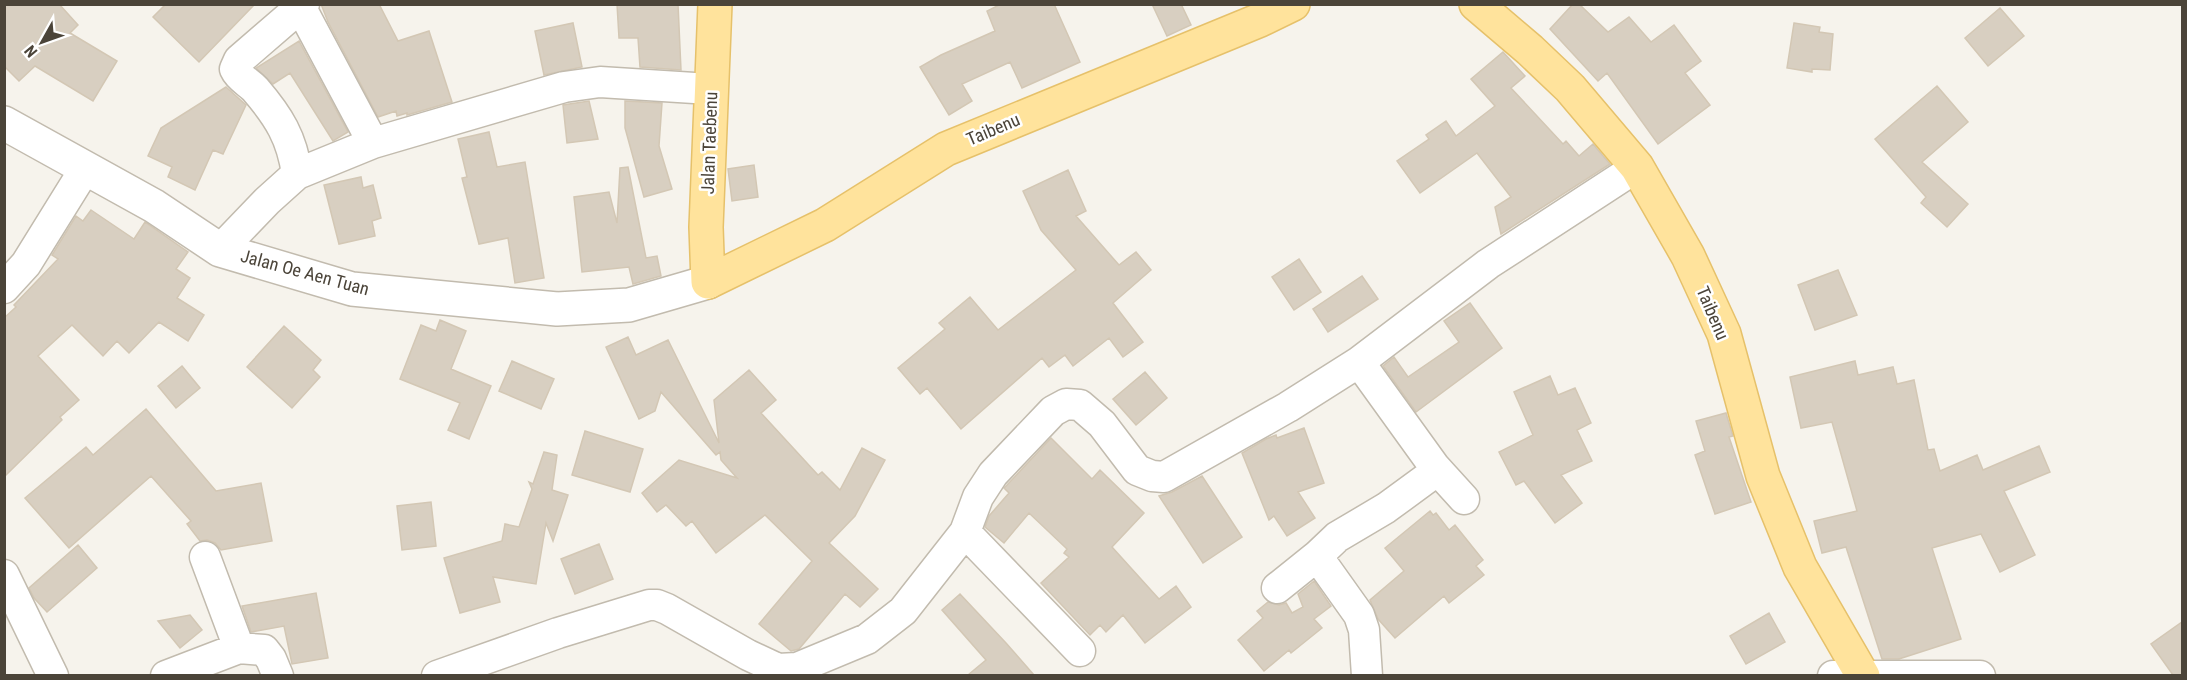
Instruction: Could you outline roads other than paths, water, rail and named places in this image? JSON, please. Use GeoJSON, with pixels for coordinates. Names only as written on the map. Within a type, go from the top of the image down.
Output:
{"type":"FeatureCollection","features":[{"type":"Feature","properties":{"kind":"main road","name":"Jalan Taebenu"},"geometry":{"type":"LineString","coordinates":[[708,282],[706,227],[714,4]]}},
{"type":"Feature","properties":{"kind":"main road","name":"Taibenu"},"geometry":{"type":"LineString","coordinates":[[708,282],[825,225],[946,148],[1260,20],[1293,4]]}},
{"type":"Feature","properties":{"kind":"main road","name":"Taibenu"},"geometry":{"type":"LineString","coordinates":[[1476,4],[1570,88],[1637,167],[1688,256],[1724,334],[1763,476],[1800,567],[1853,675]]}},
{"type":"Feature","properties":{"kind":"street"},"geometry":{"type":"LineString","coordinates":[[297,174],[291,143],[282,124],[251,85],[237,75],[235,69],[239,60],[303,6],[373,144]]}},
{"type":"Feature","properties":{"kind":"street"},"geometry":{"type":"LineString","coordinates":[[220,250],[267,201],[297,174],[373,144],[581,83],[600,82],[710,89]]}},
{"type":"Feature","properties":{"kind":"street","name":"Jalan Oe Aen Tuan"},"geometry":{"type":"LineString","coordinates":[[4,123],[154,206],[220,250],[352,289],[557,309],[629,305],[708,282]]}},
{"type":"Feature","properties":{"kind":"street"},"geometry":{"type":"LineString","coordinates":[[437,675],[558,633],[649,605],[667,609],[748,655],[778,669],[797,668],[867,639],[903,610],[965,532],[978,497],[993,474],[1053,411],[1066,404],[1080,405],[1102,424],[1137,470],[1152,476],[1164,477],[1288,407],[1359,363],[1488,264],[1637,167]]}},
{"type":"Feature","properties":{"kind":"street"},"geometry":{"type":"LineString","coordinates":[[4,288],[26,264],[85,169]]}},
{"type":"Feature","properties":{"kind":"street"},"geometry":{"type":"LineString","coordinates":[[1359,363],[1438,471],[1464,499]]}},
{"type":"Feature","properties":{"kind":"street"},"geometry":{"type":"LineString","coordinates":[[1277,588],[1337,537],[1386,508],[1438,471]]}},
{"type":"Feature","properties":{"kind":"street"},"geometry":{"type":"LineString","coordinates":[[965,532],[1080,651]]}},
{"type":"Feature","properties":{"kind":"street"},"geometry":{"type":"LineString","coordinates":[[1317,556],[1359,615],[1364,630],[1367,675]]}},
{"type":"Feature","properties":{"kind":"street"},"geometry":{"type":"LineString","coordinates":[[206,557],[239,648]]}},
{"type":"Feature","properties":{"kind":"street"},"geometry":{"type":"LineString","coordinates":[[4,574],[53,675]]}},
{"type":"Feature","properties":{"kind":"street"},"geometry":{"type":"LineString","coordinates":[[166,675],[239,648],[264,650],[278,675]]}},
{"type":"Feature","properties":{"kind":"street"},"geometry":{"type":"LineString","coordinates":[[1853,675],[1980,675]]}}]}
